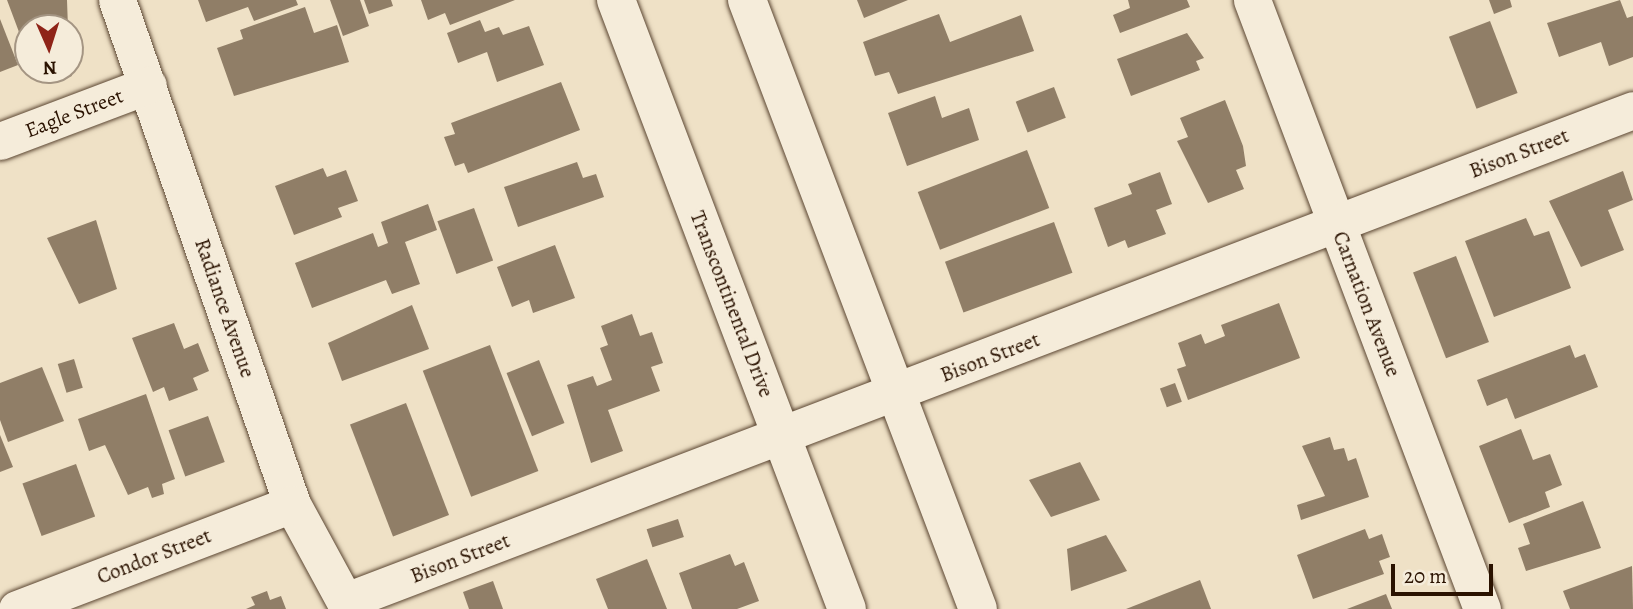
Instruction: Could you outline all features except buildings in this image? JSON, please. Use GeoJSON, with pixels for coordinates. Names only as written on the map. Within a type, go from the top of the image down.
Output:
{"type":"FeatureCollection","features":[{"type":"Feature","properties":{"kind":"street","name":"Radiance Avenue"},"geometry":{"type":"LineString","coordinates":[[117,0],[292,504],[347,605]]}},
{"type":"Feature","properties":{"kind":"street","name":"Transcontinental Drive"},"geometry":{"type":"LineString","coordinates":[[616,0],[848,609]]}},
{"type":"Feature","properties":{"kind":"street"},"geometry":{"type":"LineString","coordinates":[[747,0],[978,609]]}},
{"type":"Feature","properties":{"kind":"street","name":"Carnation Avenue"},"geometry":{"type":"LineString","coordinates":[[1252,0],[1482,609]]}},
{"type":"Feature","properties":{"kind":"street","name":"Eagle Street"},"geometry":{"type":"LineString","coordinates":[[0,141],[148,85]]}},
{"type":"Feature","properties":{"kind":"street","name":"Bison Street"},"geometry":{"type":"LineString","coordinates":[[347,605],[1336,222],[1633,110]]}},
{"type":"Feature","properties":{"kind":"street","name":"Condor Street"},"geometry":{"type":"LineString","coordinates":[[17,609],[292,504]]}}]}
